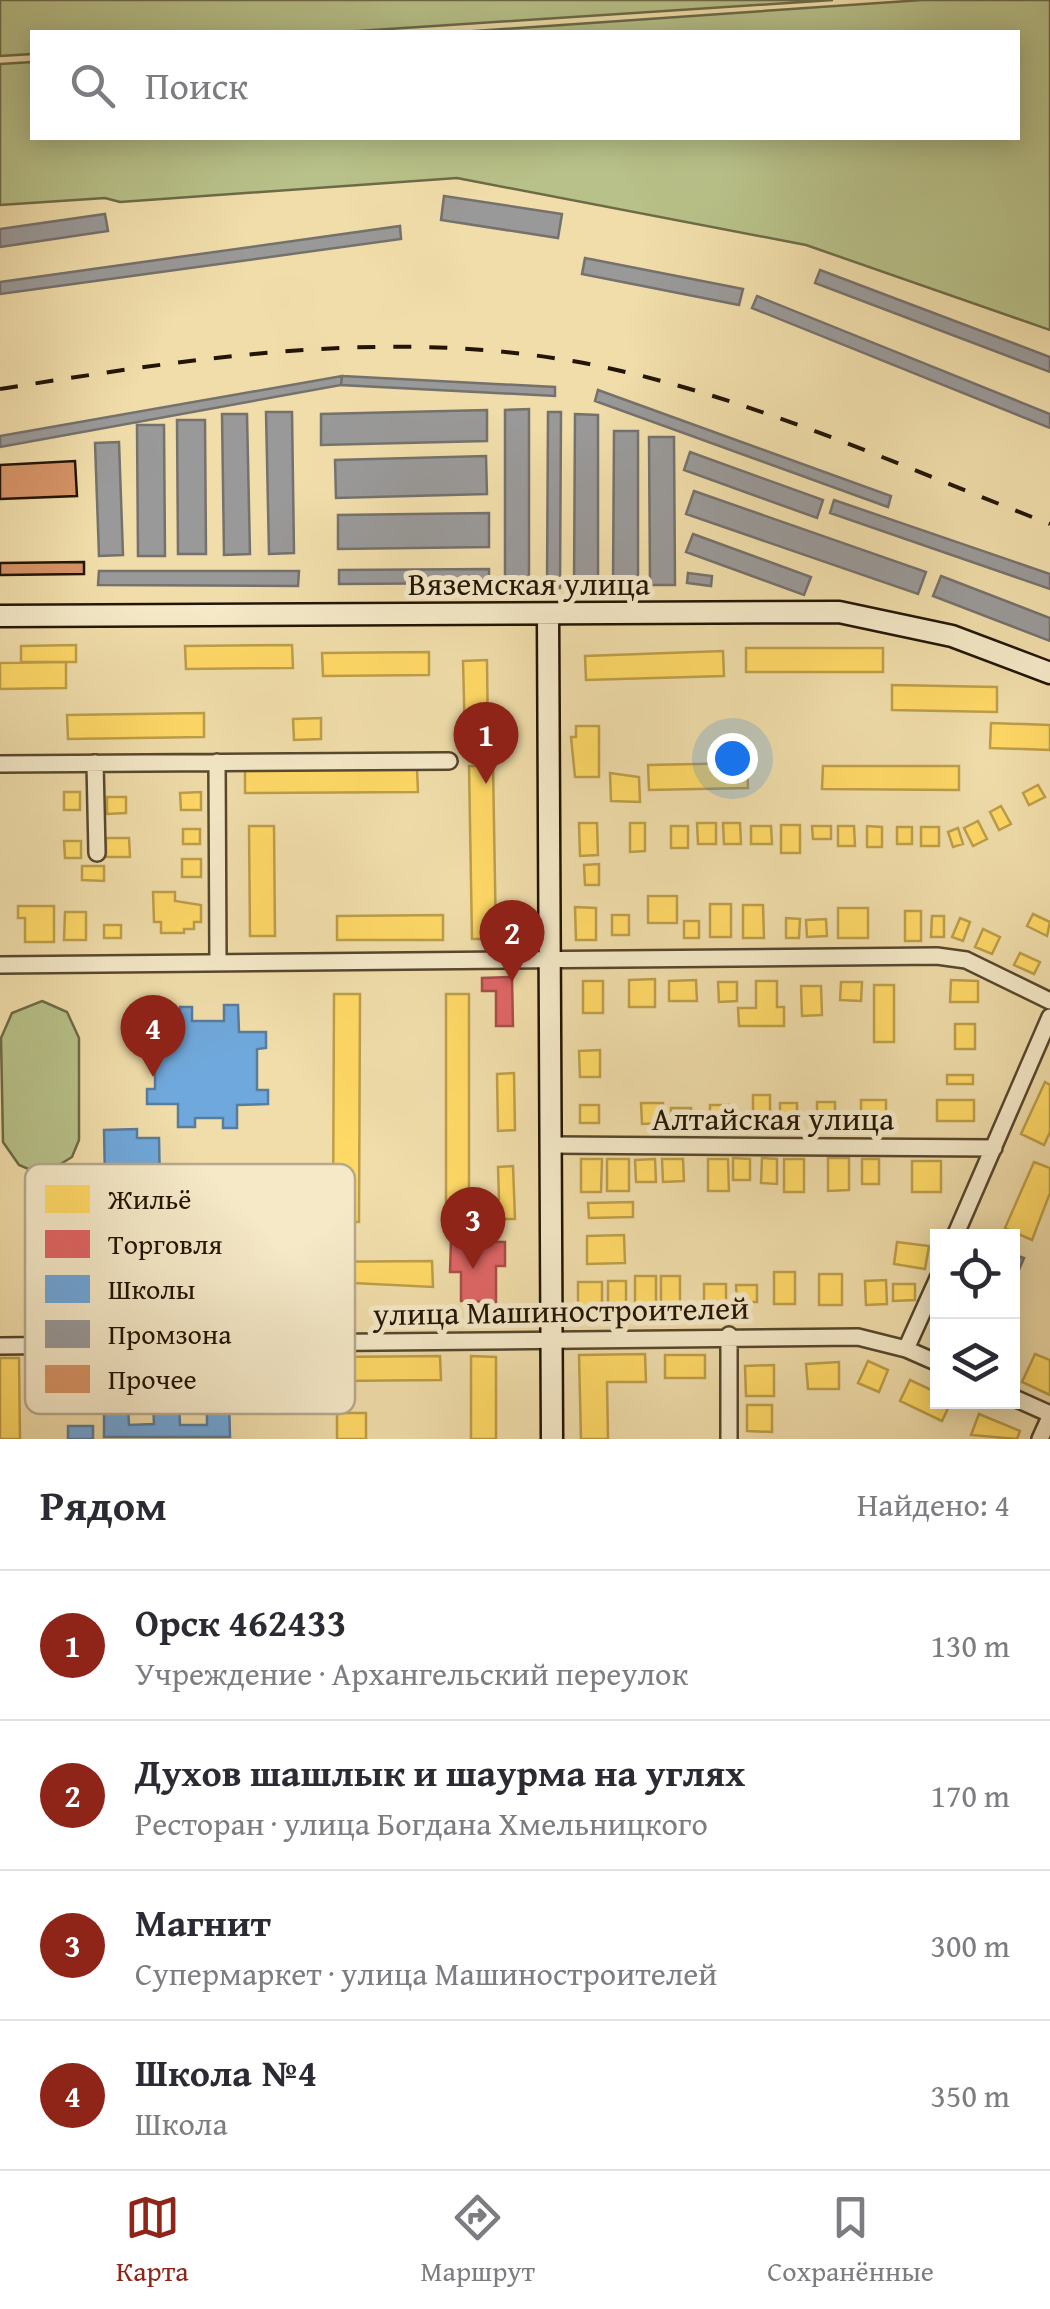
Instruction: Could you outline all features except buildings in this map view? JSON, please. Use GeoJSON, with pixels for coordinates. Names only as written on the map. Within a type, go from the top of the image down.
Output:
{"type":"FeatureCollection","features":[{"type":"Feature","properties":{"kind":"main road","name":"Вяземская улица"},"geometry":{"type":"LineString","coordinates":[[0,616],[839,612],[952,636],[1050,673]]}},
{"type":"Feature","properties":{"kind":"main road"},"geometry":{"type":"LineString","coordinates":[[548,614],[552,1439]]}},
{"type":"Feature","properties":{"kind":"street"},"geometry":{"type":"LineString","coordinates":[[0,764],[449,761]]}},
{"type":"Feature","properties":{"kind":"street"},"geometry":{"type":"LineString","coordinates":[[216,762],[218,962]]}},
{"type":"Feature","properties":{"kind":"street"},"geometry":{"type":"LineString","coordinates":[[95,763],[97,853]]}},
{"type":"Feature","properties":{"kind":"street"},"geometry":{"type":"LineString","coordinates":[[0,965],[937,956],[966,960],[1050,1001]]}},
{"type":"Feature","properties":{"kind":"street"},"geometry":{"type":"LineString","coordinates":[[959,1229],[1050,1018]]}},
{"type":"Feature","properties":{"kind":"street","name":"Алтайская улица"},"geometry":{"type":"LineString","coordinates":[[552,1145],[994,1148]]}},
{"type":"Feature","properties":{"kind":"street"},"geometry":{"type":"LineString","coordinates":[[906,1349],[930,1296]]}},
{"type":"Feature","properties":{"kind":"street"},"geometry":{"type":"LineString","coordinates":[[728,1336],[729,1439]]}},
{"type":"Feature","properties":{"kind":"street","name":"улица Машиностроителей"},"geometry":{"type":"LineString","coordinates":[[355,1341],[858,1337],[930,1360]]}},
{"type":"Feature","properties":{"kind":"street","name":"улица Машиностроителей"},"geometry":{"type":"LineString","coordinates":[[0,1346],[25,1346]]}},
{"type":"Feature","properties":{"kind":"street"},"geometry":{"type":"LineString","coordinates":[[1020,1401],[1050,1416],[1040,1439]]}},
{"type":"Feature","properties":{"kind":"green space"},"geometry":{"type":"Polygon","coordinates":[[[0,0],[833,0],[374,30],[30,30],[30,54],[0,56],[0,0]]]}},
{"type":"Feature","properties":{"kind":"green space"},"geometry":{"type":"Polygon","coordinates":[[[922,0],[1050,0],[1050,330],[806,245],[457,178],[120,202],[105,198],[0,205],[0,64],[30,62],[30,140],[1020,140],[1020,30],[490,30],[922,0]]]}},
{"type":"Feature","properties":{"kind":"green space"},"geometry":{"type":"Polygon","coordinates":[[[42,1001],[67,1012],[79,1038],[79,1140],[72,1157],[61,1164],[25,1164],[25,1168],[3,1142],[1,1038],[12,1013],[42,1001]]]}},
{"type":"Feature","properties":{"kind":"railway"},"geometry":{"type":"LineString","coordinates":[[0,389],[152,366],[304,350],[456,348],[532,355],[608,368],[721,398],[832,437],[1050,524]]}},
{"type":"Feature","properties":{"kind":"place","name":"Орск 462433"},"geometry":{"type":"Point","coordinates":[486,784]}},
{"type":"Feature","properties":{"kind":"place","name":"Духов шашлык и шаурма на углях"},"geometry":{"type":"Point","coordinates":[512,982]}},
{"type":"Feature","properties":{"kind":"place","name":"Школа №4"},"geometry":{"type":"Point","coordinates":[153,1077]}},
{"type":"Feature","properties":{"kind":"place","name":"Магнит"},"geometry":{"type":"Point","coordinates":[473,1269]}}]}
